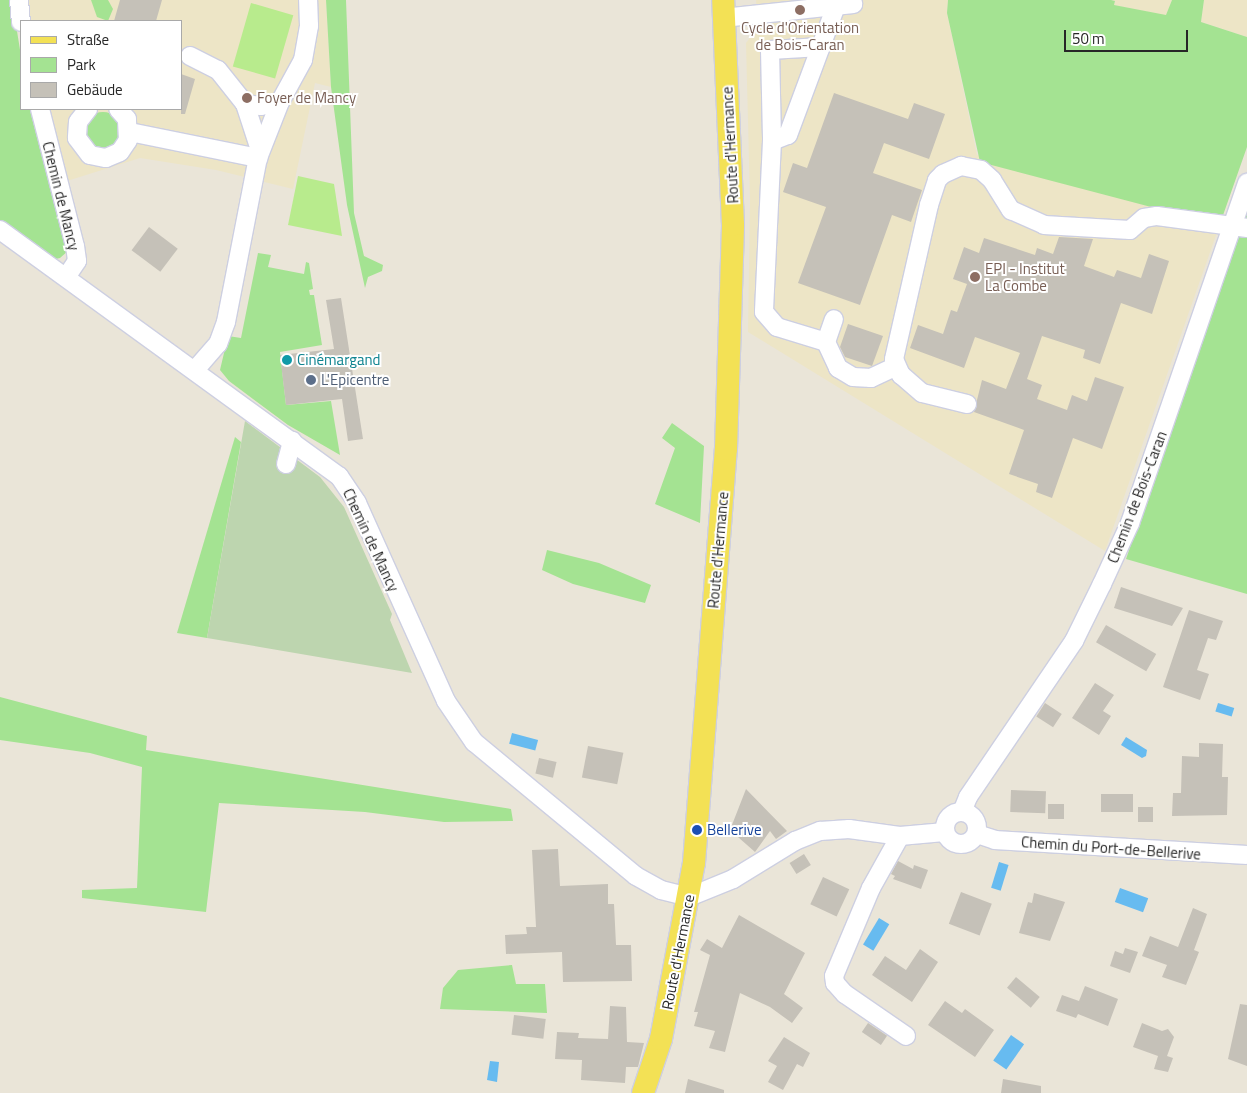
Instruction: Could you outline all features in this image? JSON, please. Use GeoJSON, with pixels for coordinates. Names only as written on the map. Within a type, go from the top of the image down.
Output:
{"type":"FeatureCollection","features":[{"type":"Feature","properties":{"kind":"main road","name":"Route d'Hermance"},"geometry":{"type":"LineString","coordinates":[[643,1093],[661,1039],[680,928],[689,896],[697,830],[730,371],[733,225],[723,9]]}},
{"type":"Feature","properties":{"kind":"street"},"geometry":{"type":"LineString","coordinates":[[19,0],[21,20]]}},
{"type":"Feature","properties":{"kind":"street"},"geometry":{"type":"LineString","coordinates":[[195,370],[218,344],[226,322],[259,154],[280,102],[303,60],[309,26],[308,0]]}},
{"type":"Feature","properties":{"kind":"street"},"geometry":{"type":"LineString","coordinates":[[723,9],[844,5],[821,47],[788,135],[772,141]]}},
{"type":"Feature","properties":{"kind":"street"},"geometry":{"type":"LineString","coordinates":[[821,47],[770,50],[772,141],[764,312],[777,327],[826,342]]}},
{"type":"Feature","properties":{"kind":"street"},"geometry":{"type":"LineString","coordinates":[[190,56],[218,70],[245,104],[259,154]]}},
{"type":"Feature","properties":{"kind":"street"},"geometry":{"type":"LineString","coordinates":[[245,104],[261,106],[280,102]]}},
{"type":"Feature","properties":{"kind":"street","name":"Chemin de Mancy"},"geometry":{"type":"LineString","coordinates":[[40,110],[75,246],[77,261],[67,276],[339,476],[349,488],[446,701],[474,742],[636,876],[661,890],[689,896]]}},
{"type":"Feature","properties":{"kind":"street"},"geometry":{"type":"LineString","coordinates":[[87,110],[81,116],[76,130],[79,144],[90,155],[114,156],[125,147],[130,132],[127,119],[119,110]]}},
{"type":"Feature","properties":{"kind":"street"},"geometry":{"type":"LineString","coordinates":[[130,132],[259,154]]}},
{"type":"Feature","properties":{"kind":"street"},"geometry":{"type":"LineString","coordinates":[[967,404],[922,392],[895,367],[895,344],[924,237],[929,205],[937,180],[955,168],[967,166],[981,170],[992,180],[1011,210],[1044,225],[1130,230],[1144,218],[1157,216],[1240,228]]}},
{"type":"Feature","properties":{"kind":"street","name":"Chemin de Bois-Caran"},"geometry":{"type":"LineString","coordinates":[[962,812],[968,796],[1038,696],[1092,607],[1130,524],[1240,228],[1247,183]]}},
{"type":"Feature","properties":{"kind":"street"},"geometry":{"type":"LineString","coordinates":[[0,230],[67,276]]}},
{"type":"Feature","properties":{"kind":"street"},"geometry":{"type":"LineString","coordinates":[[834,319],[826,342],[838,368],[853,377],[871,378],[895,367]]}},
{"type":"Feature","properties":{"kind":"street"},"geometry":{"type":"LineString","coordinates":[[286,464],[292,442]]}},
{"type":"Feature","properties":{"kind":"street"},"geometry":{"type":"LineString","coordinates":[[962,812],[974,818],[976,834],[970,842],[960,844],[950,840],[945,832],[949,817],[962,812]]}},
{"type":"Feature","properties":{"kind":"street"},"geometry":{"type":"LineString","coordinates":[[689,896],[732,879],[795,841],[820,831],[849,829],[900,836],[945,832]]}},
{"type":"Feature","properties":{"kind":"street","name":"Chemin du Port-de-Bellerive"},"geometry":{"type":"LineString","coordinates":[[976,834],[995,840],[1247,855]]}},
{"type":"Feature","properties":{"kind":"street"},"geometry":{"type":"LineString","coordinates":[[900,836],[871,888],[834,976],[835,983],[846,994],[906,1036]]}},
{"type":"Feature","properties":{"kind":"shaded area","name":"Foyer de Mancy"},"geometry":{"type":"Polygon","coordinates":[[[25,0],[326,0],[331,87],[315,83],[293,189],[216,170],[140,158],[67,181],[47,110],[182,110],[182,20],[28,20],[25,0]]]}},
{"type":"Feature","properties":{"kind":"shaded area","name":"EPI - Institut La Combe"},"geometry":{"type":"Polygon","coordinates":[[[756,0],[948,0],[947,13],[977,155],[1214,214],[1221,221],[1105,551],[748,332],[750,201],[746,43],[758,27],[756,0]]]}},
{"type":"Feature","properties":{"kind":"shaded area"},"geometry":{"type":"Polygon","coordinates":[[[1111,0],[1172,0],[1166,16],[1114,5],[1115,1],[1111,0]]]}},
{"type":"Feature","properties":{"kind":"shaded area"},"geometry":{"type":"Polygon","coordinates":[[[1204,0],[1247,0],[1247,37],[1201,22],[1204,0]]]}},
{"type":"Feature","properties":{"kind":"green space"},"geometry":{"type":"Polygon","coordinates":[[[0,0],[12,0],[20,50],[20,110],[33,110],[69,250],[60,258],[51,260],[0,220],[0,0]]]}},
{"type":"Feature","properties":{"kind":"green space"},"geometry":{"type":"Polygon","coordinates":[[[91,0],[108,0],[113,9],[108,20],[97,17],[91,0]]]}},
{"type":"Feature","properties":{"kind":"green space"},"geometry":{"type":"Polygon","coordinates":[[[326,0],[346,0],[354,213],[364,256],[383,265],[382,271],[368,277],[365,288],[347,205],[331,87],[326,0]]]}},
{"type":"Feature","properties":{"kind":"green space"},"geometry":{"type":"Polygon","coordinates":[[[948,0],[1111,0],[1115,1],[1114,5],[1166,15],[1172,0],[1204,0],[1201,22],[1247,37],[1247,147],[1221,221],[1214,214],[1204,213],[1193,218],[980,162],[947,13],[948,0]]]}},
{"type":"Feature","properties":{"kind":"green space"},"geometry":{"type":"Polygon","coordinates":[[[251,3],[293,15],[275,79],[233,66],[251,3]]]}},
{"type":"Feature","properties":{"kind":"green space"},"geometry":{"type":"Polygon","coordinates":[[[103,112],[117,117],[122,131],[117,145],[103,150],[89,145],[84,131],[89,117],[103,112]]]}},
{"type":"Feature","properties":{"kind":"green space"},"geometry":{"type":"Polygon","coordinates":[[[298,176],[334,184],[342,236],[288,225],[298,176]]]}},
{"type":"Feature","properties":{"kind":"green space"},"geometry":{"type":"Polygon","coordinates":[[[1247,207],[1247,594],[1126,559],[1247,207]]]}},
{"type":"Feature","properties":{"kind":"green space"},"geometry":{"type":"Polygon","coordinates":[[[258,253],[271,255],[268,267],[304,274],[306,262],[309,263],[313,289],[309,290],[310,295],[314,295],[322,345],[280,352],[286,405],[331,401],[340,455],[288,425],[229,381],[220,370],[228,336],[241,338],[258,253]]]}},
{"type":"Feature","properties":{"kind":"green space"},"geometry":{"type":"Polygon","coordinates":[[[245,421],[320,477],[344,507],[392,614],[390,620],[412,673],[207,638],[245,421]]]}},
{"type":"Feature","properties":{"kind":"green space"},"geometry":{"type":"Polygon","coordinates":[[[672,423],[704,446],[700,523],[655,504],[675,448],[662,438],[672,423]]]}},
{"type":"Feature","properties":{"kind":"green space"},"geometry":{"type":"Polygon","coordinates":[[[235,437],[241,442],[207,638],[177,633],[235,437]]]}},
{"type":"Feature","properties":{"kind":"green space"},"geometry":{"type":"Polygon","coordinates":[[[547,550],[599,563],[651,585],[645,603],[573,584],[542,570],[547,550]]]}},
{"type":"Feature","properties":{"kind":"green space"},"geometry":{"type":"Polygon","coordinates":[[[0,697],[147,736],[146,750],[511,809],[513,821],[444,822],[365,812],[219,803],[206,912],[82,898],[82,890],[137,888],[142,767],[90,753],[0,740],[0,697]]]}},
{"type":"Feature","properties":{"kind":"green space"},"geometry":{"type":"Polygon","coordinates":[[[512,965],[516,984],[545,984],[547,1013],[440,1009],[443,988],[458,970],[512,965]]]}},
{"type":"Feature","properties":{"kind":"water"},"geometry":{"type":"Polygon","coordinates":[[[1218,703],[1234,708],[1232,717],[1215,712],[1218,703]]]}},
{"type":"Feature","properties":{"kind":"water"},"geometry":{"type":"Polygon","coordinates":[[[512,733],[538,740],[535,751],[509,744],[512,733]]]}},
{"type":"Feature","properties":{"kind":"water"},"geometry":{"type":"Polygon","coordinates":[[[1126,737],[1147,750],[1146,756],[1142,758],[1121,745],[1126,737]]]}},
{"type":"Feature","properties":{"kind":"water"},"geometry":{"type":"Polygon","coordinates":[[[999,862],[1009,865],[1001,891],[991,888],[999,862]]]}},
{"type":"Feature","properties":{"kind":"water"},"geometry":{"type":"Polygon","coordinates":[[[1120,888],[1148,898],[1143,912],[1115,902],[1120,888]]]}},
{"type":"Feature","properties":{"kind":"water"},"geometry":{"type":"Polygon","coordinates":[[[879,918],[889,924],[873,951],[863,945],[879,918]]]}},
{"type":"Feature","properties":{"kind":"water"},"geometry":{"type":"Polygon","coordinates":[[[1011,1035],[1024,1044],[1006,1070],[993,1060],[1011,1035]]]}},
{"type":"Feature","properties":{"kind":"water"},"geometry":{"type":"Polygon","coordinates":[[[490,1061],[499,1062],[497,1082],[487,1080],[490,1061]]]}},
{"type":"Feature","properties":{"kind":"building"},"geometry":{"type":"Polygon","coordinates":[[[120,0],[162,0],[156,20],[114,20],[120,0]]]}},
{"type":"Feature","properties":{"kind":"building"},"geometry":{"type":"Polygon","coordinates":[[[182,74],[195,79],[185,114],[181,114],[182,74]]]}},
{"type":"Feature","properties":{"kind":"building"},"geometry":{"type":"Polygon","coordinates":[[[834,93],[908,119],[914,103],[945,114],[929,159],[884,143],[873,173],[922,190],[911,222],[892,215],[860,305],[798,283],[826,207],[783,192],[793,163],[807,168],[834,93]]]}},
{"type":"Feature","properties":{"kind":"building"},"geometry":{"type":"Polygon","coordinates":[[[149,227],[178,249],[160,272],[132,250],[149,227]]]}},
{"type":"Feature","properties":{"kind":"building"},"geometry":{"type":"Polygon","coordinates":[[[1059,237],[1093,239],[1084,266],[1114,277],[1117,270],[1141,278],[1149,254],[1169,261],[1152,314],[1121,303],[1100,364],[1083,358],[1085,350],[1042,336],[1027,379],[1042,385],[1037,399],[1067,410],[1072,395],[1087,401],[1095,377],[1124,387],[1102,449],[1073,438],[1052,498],[1036,492],[1038,484],[1009,474],[1024,430],[974,412],[982,380],[1006,389],[1020,353],[975,337],[964,368],[910,348],[918,325],[943,334],[951,310],[957,312],[967,284],[953,279],[964,247],[979,253],[984,238],[1035,255],[1037,248],[1053,254],[1059,237]]]}},
{"type":"Feature","properties":{"kind":"building"},"geometry":{"type":"Polygon","coordinates":[[[341,298],[363,439],[348,441],[342,399],[286,405],[280,355],[334,349],[326,300],[341,298]]]}},
{"type":"Feature","properties":{"kind":"building"},"geometry":{"type":"Polygon","coordinates":[[[848,324],[883,336],[872,366],[845,357],[840,347],[848,324]]]}},
{"type":"Feature","properties":{"kind":"building"},"geometry":{"type":"Polygon","coordinates":[[[1121,587],[1183,608],[1172,626],[1114,608],[1121,587]]]}},
{"type":"Feature","properties":{"kind":"building"},"geometry":{"type":"Polygon","coordinates":[[[1189,610],[1223,621],[1216,640],[1208,638],[1197,670],[1209,674],[1200,700],[1163,687],[1189,610]]]}},
{"type":"Feature","properties":{"kind":"building"},"geometry":{"type":"Polygon","coordinates":[[[1106,625],[1156,654],[1146,671],[1096,642],[1106,625]]]}},
{"type":"Feature","properties":{"kind":"building"},"geometry":{"type":"Polygon","coordinates":[[[1095,683],[1114,695],[1103,711],[1111,716],[1099,735],[1072,718],[1095,683]]]}},
{"type":"Feature","properties":{"kind":"building"},"geometry":{"type":"Polygon","coordinates":[[[1045,703],[1062,714],[1053,727],[1036,716],[1045,703]]]}},
{"type":"Feature","properties":{"kind":"building"},"geometry":{"type":"Polygon","coordinates":[[[1199,743],[1223,744],[1222,777],[1228,777],[1227,815],[1172,816],[1173,793],[1181,793],[1182,756],[1199,757],[1199,743]]]}},
{"type":"Feature","properties":{"kind":"building"},"geometry":{"type":"Polygon","coordinates":[[[588,746],[623,753],[617,784],[582,777],[588,746]]]}},
{"type":"Feature","properties":{"kind":"building"},"geometry":{"type":"Polygon","coordinates":[[[539,758],[557,762],[553,778],[535,774],[539,758]]]}},
{"type":"Feature","properties":{"kind":"building"},"geometry":{"type":"Polygon","coordinates":[[[746,789],[787,831],[776,839],[770,831],[755,852],[730,830],[746,789]]]}},
{"type":"Feature","properties":{"kind":"building"},"geometry":{"type":"Polygon","coordinates":[[[1011,790],[1046,791],[1045,813],[1010,812],[1011,790]]]}},
{"type":"Feature","properties":{"kind":"building"},"geometry":{"type":"Polygon","coordinates":[[[1101,794],[1133,794],[1133,812],[1101,812],[1101,794]]]}},
{"type":"Feature","properties":{"kind":"building"},"geometry":{"type":"Polygon","coordinates":[[[1048,804],[1064,804],[1064,819],[1048,819],[1048,804]]]}},
{"type":"Feature","properties":{"kind":"building"},"geometry":{"type":"Polygon","coordinates":[[[1138,807],[1153,807],[1153,822],[1138,822],[1138,807]]]}},
{"type":"Feature","properties":{"kind":"building"},"geometry":{"type":"Polygon","coordinates":[[[558,849],[560,886],[608,884],[608,904],[614,904],[616,945],[631,945],[632,981],[563,982],[562,952],[506,954],[505,935],[527,934],[526,927],[536,927],[532,850],[558,849]]]}},
{"type":"Feature","properties":{"kind":"building"},"geometry":{"type":"Polygon","coordinates":[[[804,854],[811,865],[796,874],[790,863],[804,854]]]}},
{"type":"Feature","properties":{"kind":"building"},"geometry":{"type":"Polygon","coordinates":[[[898,861],[913,869],[914,865],[928,870],[921,889],[893,879],[895,876],[891,874],[898,861]]]}},
{"type":"Feature","properties":{"kind":"building"},"geometry":{"type":"Polygon","coordinates":[[[823,877],[849,889],[837,916],[810,904],[823,877]]]}},
{"type":"Feature","properties":{"kind":"building"},"geometry":{"type":"Polygon","coordinates":[[[961,892],[992,904],[980,936],[949,924],[961,892]]]}},
{"type":"Feature","properties":{"kind":"building"},"geometry":{"type":"Polygon","coordinates":[[[1034,893],[1065,902],[1050,941],[1019,933],[1028,902],[1032,903],[1034,893]]]}},
{"type":"Feature","properties":{"kind":"building"},"geometry":{"type":"Polygon","coordinates":[[[1193,908],[1207,914],[1194,950],[1199,952],[1186,985],[1162,977],[1167,965],[1142,956],[1150,936],[1178,947],[1193,908]]]}},
{"type":"Feature","properties":{"kind":"building"},"geometry":{"type":"Polygon","coordinates":[[[739,915],[805,953],[784,994],[803,1008],[792,1023],[770,1007],[740,993],[725,1052],[709,1048],[715,1031],[694,1026],[698,1012],[694,1012],[710,955],[700,950],[707,939],[722,948],[739,915]]]}},
{"type":"Feature","properties":{"kind":"building"},"geometry":{"type":"Polygon","coordinates":[[[1125,948],[1138,952],[1130,973],[1110,966],[1115,951],[1123,954],[1125,948]]]}},
{"type":"Feature","properties":{"kind":"building"},"geometry":{"type":"Polygon","coordinates":[[[920,949],[938,962],[912,1002],[872,975],[885,956],[906,970],[920,949]]]}},
{"type":"Feature","properties":{"kind":"building"},"geometry":{"type":"Polygon","coordinates":[[[1016,977],[1040,997],[1031,1008],[1007,988],[1016,977]]]}},
{"type":"Feature","properties":{"kind":"building"},"geometry":{"type":"Polygon","coordinates":[[[1085,986],[1118,999],[1108,1026],[1078,1014],[1076,1018],[1056,1011],[1062,995],[1079,1001],[1085,986]]]}},
{"type":"Feature","properties":{"kind":"building"},"geometry":{"type":"Polygon","coordinates":[[[945,1001],[962,1013],[965,1009],[994,1030],[975,1057],[928,1025],[945,1001]]]}},
{"type":"Feature","properties":{"kind":"building"},"geometry":{"type":"Polygon","coordinates":[[[1240,1004],[1247,1005],[1247,1066],[1228,1059],[1240,1004]]]}},
{"type":"Feature","properties":{"kind":"building"},"geometry":{"type":"Polygon","coordinates":[[[610,1006],[626,1007],[627,1042],[644,1043],[638,1067],[626,1067],[625,1083],[581,1080],[582,1060],[555,1059],[557,1032],[579,1033],[578,1038],[608,1039],[610,1006]]]}},
{"type":"Feature","properties":{"kind":"building"},"geometry":{"type":"Polygon","coordinates":[[[514,1015],[546,1019],[543,1039],[512,1035],[514,1015]]]}},
{"type":"Feature","properties":{"kind":"building"},"geometry":{"type":"Polygon","coordinates":[[[868,1023],[887,1036],[881,1045],[862,1032],[868,1023]]]}},
{"type":"Feature","properties":{"kind":"building"},"geometry":{"type":"Polygon","coordinates":[[[1142,1023],[1162,1031],[1168,1029],[1174,1037],[1167,1056],[1173,1058],[1168,1072],[1154,1069],[1158,1056],[1133,1047],[1142,1023]]]}},
{"type":"Feature","properties":{"kind":"building"},"geometry":{"type":"Polygon","coordinates":[[[784,1037],[810,1053],[803,1067],[797,1064],[783,1090],[768,1082],[777,1066],[768,1061],[784,1037]]]}},
{"type":"Feature","properties":{"kind":"building"},"geometry":{"type":"Polygon","coordinates":[[[688,1079],[724,1090],[724,1093],[685,1093],[688,1079]]]}},
{"type":"Feature","properties":{"kind":"building"},"geometry":{"type":"Polygon","coordinates":[[[1003,1079],[1041,1086],[1041,1093],[1001,1093],[1003,1079]]]}},
{"type":"Feature","properties":{"kind":"place","name":"Cycle d'Orientation de Bois-Caran"},"geometry":{"type":"Point","coordinates":[800,10]}},
{"type":"Feature","properties":{"kind":"place","name":"Foyer de Mancy"},"geometry":{"type":"Point","coordinates":[247,98]}},
{"type":"Feature","properties":{"kind":"place","name":"EPI - Institut La Combe"},"geometry":{"type":"Point","coordinates":[975,277]}},
{"type":"Feature","properties":{"kind":"place","name":"Cinémargand"},"geometry":{"type":"Point","coordinates":[287,360]}},
{"type":"Feature","properties":{"kind":"place","name":"L'Epicentre"},"geometry":{"type":"Point","coordinates":[311,380]}},
{"type":"Feature","properties":{"kind":"place","name":"Bellerive"},"geometry":{"type":"Point","coordinates":[697,830]}}]}
